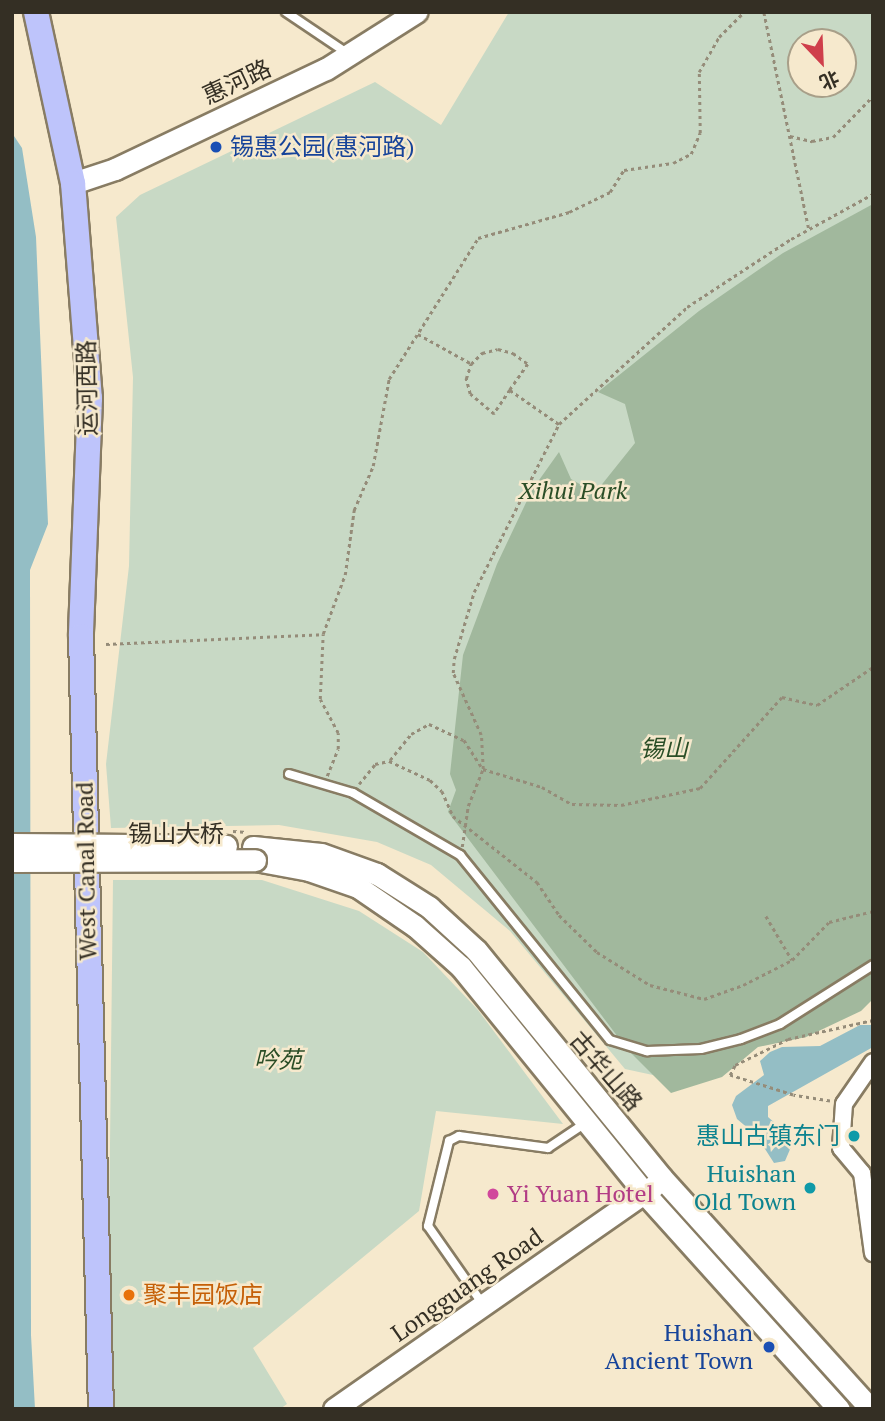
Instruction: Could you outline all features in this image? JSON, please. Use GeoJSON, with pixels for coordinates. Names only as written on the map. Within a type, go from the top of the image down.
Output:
{"type":"FeatureCollection","features":[{"type":"Feature","properties":{"kind":"main road","name":"运河西路"},"geometry":{"type":"LineString","coordinates":[[36,12],[73,183],[90,398],[81,636],[84,768]]}},
{"type":"Feature","properties":{"kind":"main road","name":"惠河路"},"geometry":{"type":"LineString","coordinates":[[73,183],[115,169],[349,55],[415,12]]}},
{"type":"Feature","properties":{"kind":"main road","name":"West Canal Road"},"geometry":{"type":"LineString","coordinates":[[84,768],[68,796],[84,1409]]}},
{"type":"Feature","properties":{"kind":"main road","name":"West Canal Road"},"geometry":{"type":"LineString","coordinates":[[84,768],[101,1409]]}},
{"type":"Feature","properties":{"kind":"main road","name":"锡山大桥"},"geometry":{"type":"LineString","coordinates":[[12,844],[254,854]]}},
{"type":"Feature","properties":{"kind":"main road","name":"锡山大桥"},"geometry":{"type":"LineString","coordinates":[[12,861],[254,854]]}},
{"type":"Feature","properties":{"kind":"main road","name":"古华山路"},"geometry":{"type":"LineString","coordinates":[[254,854],[321,854],[377,874],[429,907],[476,950],[662,1178],[872,1409]]}},
{"type":"Feature","properties":{"kind":"main road","name":"古华山路"},"geometry":{"type":"LineString","coordinates":[[254,854],[358,887],[415,926],[461,967],[646,1195],[839,1409]]}},
{"type":"Feature","properties":{"kind":"main road","name":"Longguang Road"},"geometry":{"type":"LineString","coordinates":[[334,1409],[646,1195],[662,1178]]}},
{"type":"Feature","properties":{"kind":"street"},"geometry":{"type":"LineString","coordinates":[[873,1062],[844,1104],[841,1148],[867,1172],[873,1253]]}},
{"type":"Feature","properties":{"kind":"lane"},"geometry":{"type":"LineString","coordinates":[[286,12],[349,55]]}},
{"type":"Feature","properties":{"kind":"lane"},"geometry":{"type":"LineString","coordinates":[[289,774],[324,782],[353,793],[460,855],[610,1040],[646,1051],[701,1049],[780,1024],[873,965]]}},
{"type":"Feature","properties":{"kind":"lane"},"geometry":{"type":"LineString","coordinates":[[483,1305],[428,1226],[443,1151],[449,1141],[460,1136],[548,1147],[586,1122],[603,1107]]}},
{"type":"Feature","properties":{"kind":"path"},"geometry":{"type":"LineString","coordinates":[[324,782],[338,749],[338,733],[320,699],[323,634],[345,575],[354,510],[373,466],[389,379],[478,238],[569,212],[610,192],[624,170],[673,163],[691,154],[700,134],[699,72],[719,37],[744,12]]}},
{"type":"Feature","properties":{"kind":"path"},"geometry":{"type":"LineString","coordinates":[[764,12],[809,229]]}},
{"type":"Feature","properties":{"kind":"path"},"geometry":{"type":"LineString","coordinates":[[790,136],[812,141],[833,137],[873,96]]}},
{"type":"Feature","properties":{"kind":"path"},"geometry":{"type":"LineString","coordinates":[[460,855],[467,829],[468,806],[483,769],[481,735],[453,673],[454,659],[474,592],[559,424],[687,307],[809,229],[873,194]]}},
{"type":"Feature","properties":{"kind":"path"},"geometry":{"type":"LineString","coordinates":[[418,334],[471,364]]}},
{"type":"Feature","properties":{"kind":"path"},"geometry":{"type":"LineString","coordinates":[[490,351],[513,353],[528,364],[510,390],[494,414],[470,394],[466,379],[471,364],[490,351]]}},
{"type":"Feature","properties":{"kind":"path"},"geometry":{"type":"LineString","coordinates":[[510,390],[559,424]]}},
{"type":"Feature","properties":{"kind":"path"},"geometry":{"type":"LineString","coordinates":[[106,644],[323,634]]}},
{"type":"Feature","properties":{"kind":"path"},"geometry":{"type":"LineString","coordinates":[[353,793],[375,764],[389,761],[411,734],[429,724],[464,740],[483,769],[542,788],[572,804],[621,805],[700,788],[782,697],[817,705],[873,667]]}},
{"type":"Feature","properties":{"kind":"path"},"geometry":{"type":"LineString","coordinates":[[389,761],[442,791],[453,816],[537,882],[559,915],[597,952],[650,985],[704,999],[743,985],[792,960],[829,922],[873,911]]}},
{"type":"Feature","properties":{"kind":"path"},"geometry":{"type":"LineString","coordinates":[[766,916],[792,960]]}},
{"type":"Feature","properties":{"kind":"path"},"geometry":{"type":"LineString","coordinates":[[844,1104],[793,1095],[730,1075],[734,1065],[755,1052],[788,1039],[873,1020]]}},
{"type":"Feature","properties":{"kind":"green space","name":"Xihui Park"},"geometry":{"type":"Polygon","coordinates":[[[509,12],[873,12],[873,977],[676,1080],[625,1069],[510,931],[431,865],[377,842],[279,825],[111,828],[106,764],[129,566],[133,377],[116,217],[140,195],[375,82],[441,125],[509,12]]]}},
{"type":"Feature","properties":{"kind":"green space","name":"锡山"},"geometry":{"type":"Polygon","coordinates":[[[873,204],[873,999],[861,1011],[806,1037],[758,1047],[722,1077],[671,1093],[627,1049],[448,812],[456,790],[450,774],[463,655],[497,564],[532,490],[559,452],[571,479],[595,493],[635,443],[625,404],[598,392],[699,311],[783,253],[873,204]]]}},
{"type":"Feature","properties":{"kind":"green space","name":"吟苑"},"geometry":{"type":"Polygon","coordinates":[[[113,880],[262,880],[359,911],[423,952],[478,1010],[563,1124],[436,1111],[419,1211],[253,1348],[287,1404],[280,1409],[107,1409],[113,880]]]}},
{"type":"Feature","properties":{"kind":"water"},"geometry":{"type":"Polygon","coordinates":[[[12,133],[22,148],[36,237],[48,524],[30,570],[31,1335],[35,1409],[12,1409],[12,133]]]}},
{"type":"Feature","properties":{"kind":"water"},"geometry":{"type":"Polygon","coordinates":[[[860,1025],[873,1025],[873,1047],[768,1106],[768,1117],[794,1140],[785,1161],[774,1163],[756,1135],[737,1119],[732,1105],[736,1096],[764,1075],[760,1061],[770,1052],[782,1047],[820,1046],[860,1025]]]}},
{"type":"Feature","properties":{"kind":"place","name":"锡惠公园(惠河路)"},"geometry":{"type":"Point","coordinates":[216,147]}},
{"type":"Feature","properties":{"kind":"place","name":"惠山古镇东门"},"geometry":{"type":"Point","coordinates":[854,1136]}},
{"type":"Feature","properties":{"kind":"place","name":"Huishan Old Town"},"geometry":{"type":"Point","coordinates":[810,1188]}},
{"type":"Feature","properties":{"kind":"place","name":"Yi Yuan Hotel"},"geometry":{"type":"Point","coordinates":[493,1194]}},
{"type":"Feature","properties":{"kind":"place","name":"聚丰园饭店"},"geometry":{"type":"Point","coordinates":[129,1295]}},
{"type":"Feature","properties":{"kind":"place","name":"Huishan Ancient Town"},"geometry":{"type":"Point","coordinates":[769,1347]}}]}
